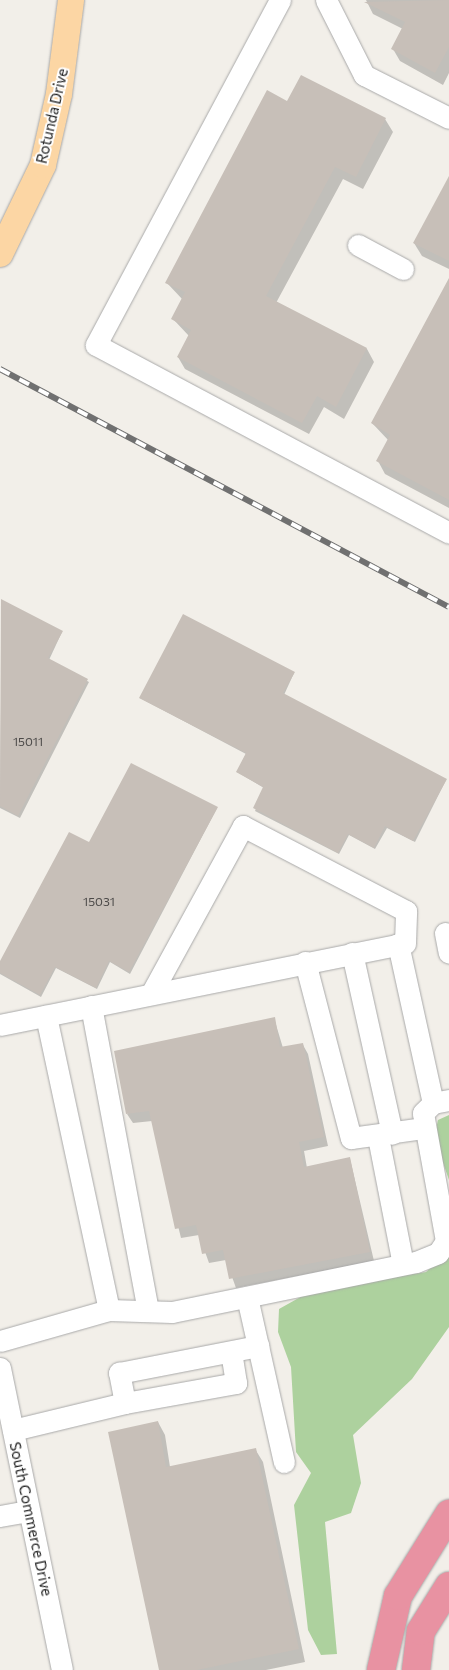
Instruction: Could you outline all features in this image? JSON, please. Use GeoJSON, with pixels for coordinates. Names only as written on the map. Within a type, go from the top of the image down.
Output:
{"type":"FeatureCollection","features":[{"type":"Feature","properties":{"kind":"highway"},"geometry":{"type":"LineString","coordinates":[[381,1670],[398,1596],[449,1514]]}},
{"type":"Feature","properties":{"kind":"highway"},"geometry":{"type":"LineString","coordinates":[[416,1670],[421,1631],[449,1586]]}},
{"type":"Feature","properties":{"kind":"main road","name":"Rotunda Drive"},"geometry":{"type":"LineString","coordinates":[[0,254],[43,165],[60,85],[71,0]]}},
{"type":"Feature","properties":{"kind":"street"},"geometry":{"type":"LineString","coordinates":[[280,0],[96,345],[449,533]]}},
{"type":"Feature","properties":{"kind":"street"},"geometry":{"type":"LineString","coordinates":[[326,0],[364,75],[449,118]]}},
{"type":"Feature","properties":{"kind":"street"},"geometry":{"type":"LineString","coordinates":[[358,245],[403,269]]}},
{"type":"Feature","properties":{"kind":"street"},"geometry":{"type":"LineString","coordinates":[[0,1025],[152,992],[405,943],[406,911],[243,826],[152,992]]}},
{"type":"Feature","properties":{"kind":"street"},"geometry":{"type":"LineString","coordinates":[[0,1341],[109,1310],[172,1312],[403,1264],[438,1253],[446,1241],[424,1128],[423,1113],[441,1102],[398,944]]}},
{"type":"Feature","properties":{"kind":"street"},"geometry":{"type":"LineString","coordinates":[[352,953],[385,1136],[403,1264]]}},
{"type":"Feature","properties":{"kind":"street"},"geometry":{"type":"LineString","coordinates":[[305,962],[346,1130],[351,1138],[360,1140],[424,1128]]}},
{"type":"Feature","properties":{"kind":"street"},"geometry":{"type":"LineString","coordinates":[[91,1006],[148,1311]]}},
{"type":"Feature","properties":{"kind":"street"},"geometry":{"type":"LineString","coordinates":[[46,1016],[109,1310]]}},
{"type":"Feature","properties":{"kind":"street"},"geometry":{"type":"LineString","coordinates":[[247,1297],[284,1462]]}},
{"type":"Feature","properties":{"kind":"street"},"geometry":{"type":"LineString","coordinates":[[125,1404],[119,1373],[258,1346]]}},
{"type":"Feature","properties":{"kind":"street"},"geometry":{"type":"LineString","coordinates":[[10,1442],[125,1404],[236,1383],[231,1352]]}},
{"type":"Feature","properties":{"kind":"street","name":"South Commerce Drive"},"geometry":{"type":"LineString","coordinates":[[0,1368],[10,1442],[29,1511],[62,1670]]}},
{"type":"Feature","properties":{"kind":"street"},"geometry":{"type":"LineString","coordinates":[[0,1516],[29,1511]]}},
{"type":"Feature","properties":{"kind":"green space"},"geometry":{"type":"Polygon","coordinates":[[[449,1115],[449,1180],[434,1137],[438,1120],[449,1115]]]}},
{"type":"Feature","properties":{"kind":"green space"},"geometry":{"type":"Polygon","coordinates":[[[449,1251],[449,1327],[412,1379],[353,1435],[361,1483],[351,1513],[325,1522],[337,1654],[321,1655],[308,1630],[294,1505],[311,1473],[296,1452],[291,1367],[278,1332],[279,1309],[313,1290],[426,1272],[449,1251]]]}},
{"type":"Feature","properties":{"kind":"building"},"geometry":{"type":"Polygon","coordinates":[[[449,0],[449,47],[435,73],[391,49],[405,22],[364,2],[449,0]]]}},
{"type":"Feature","properties":{"kind":"building"},"geometry":{"type":"Polygon","coordinates":[[[301,75],[386,118],[356,177],[335,167],[266,296],[367,348],[336,407],[317,396],[302,423],[177,357],[191,330],[171,319],[185,292],[165,283],[267,90],[287,101],[301,75]]]}},
{"type":"Feature","properties":{"kind":"building"},"geometry":{"type":"Polygon","coordinates":[[[449,176],[449,261],[413,243],[449,176]]]}},
{"type":"Feature","properties":{"kind":"building"},"geometry":{"type":"Polygon","coordinates":[[[449,278],[449,500],[376,461],[390,435],[371,423],[449,278]]]}},
{"type":"Feature","properties":{"kind":"building"},"geometry":{"type":"Polygon","coordinates":[[[1,599],[63,631],[48,658],[88,679],[18,816],[0,806],[1,599]]]}},
{"type":"Feature","properties":{"kind":"building"},"geometry":{"type":"Polygon","coordinates":[[[183,614],[295,672],[283,693],[447,779],[413,841],[385,826],[374,848],[348,834],[338,853],[253,808],[263,787],[236,772],[246,753],[139,698],[183,614]]]}},
{"type":"Feature","properties":{"kind":"building"},"geometry":{"type":"Polygon","coordinates":[[[131,763],[218,807],[129,972],[109,961],[96,988],[55,967],[40,995],[0,973],[0,961],[69,832],[89,842],[131,763]]]}},
{"type":"Feature","properties":{"kind":"building"},"geometry":{"type":"Polygon","coordinates":[[[275,1017],[280,1047],[303,1043],[324,1137],[299,1142],[304,1167],[350,1157],[370,1252],[229,1279],[223,1250],[202,1254],[196,1225],[175,1229],[149,1111],[126,1114],[114,1051],[275,1017]]]}},
{"type":"Feature","properties":{"kind":"building"},"geometry":{"type":"Polygon","coordinates":[[[158,1421],[166,1467],[256,1448],[299,1649],[197,1670],[159,1670],[108,1432],[158,1421]]]}},
{"type":"Feature","properties":{"kind":"railway"},"geometry":{"type":"LineString","coordinates":[[0,369],[449,607]]}}]}
